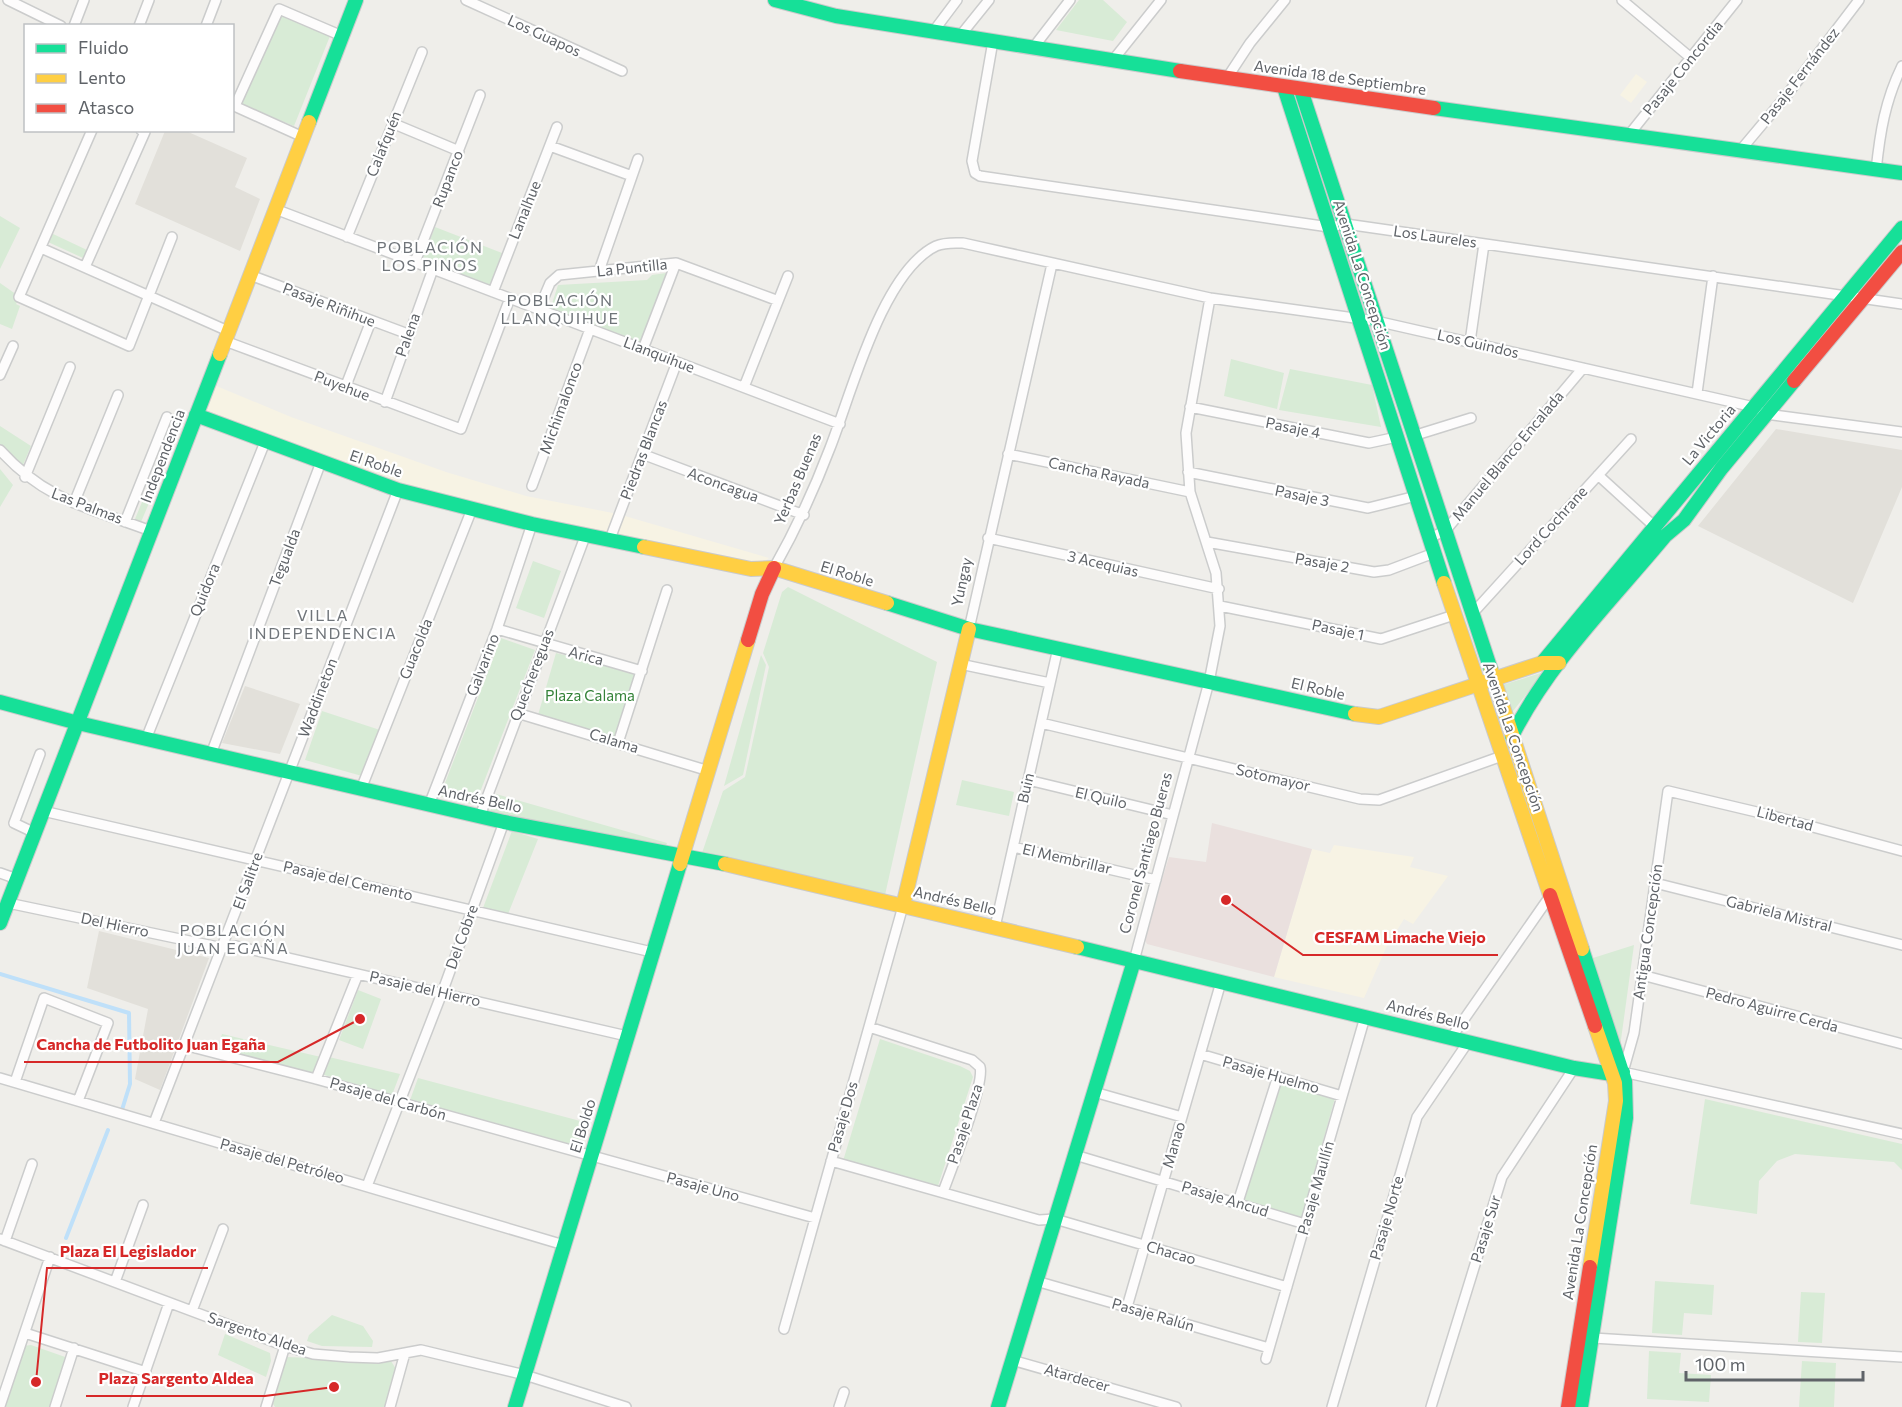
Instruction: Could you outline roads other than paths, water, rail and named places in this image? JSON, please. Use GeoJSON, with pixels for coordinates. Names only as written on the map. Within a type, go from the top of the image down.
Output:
{"type":"FeatureCollection","features":[{"type":"Feature","properties":{"kind":"street"},"geometry":{"type":"LineString","coordinates":[[75,24],[84,0]]}},
{"type":"Feature","properties":{"kind":"street"},"geometry":{"type":"LineString","coordinates":[[140,24],[149,0]]}},
{"type":"Feature","properties":{"kind":"street"},"geometry":{"type":"LineString","coordinates":[[207,24],[216,0]]}},
{"type":"Feature","properties":{"kind":"street","name":"Independencia"},"geometry":{"type":"LineString","coordinates":[[0,923],[356,0]]}},
{"type":"Feature","properties":{"kind":"street","name":"Los Guapos"},"geometry":{"type":"LineString","coordinates":[[466,0],[622,71]]}},
{"type":"Feature","properties":{"kind":"street","name":"Avenida 18 de Septiembre"},"geometry":{"type":"LineString","coordinates":[[775,0],[836,16],[1301,90],[1901,173]]}},
{"type":"Feature","properties":{"kind":"street"},"geometry":{"type":"LineString","coordinates":[[933,32],[957,0]]}},
{"type":"Feature","properties":{"kind":"street"},"geometry":{"type":"LineString","coordinates":[[960,36],[989,0]]}},
{"type":"Feature","properties":{"kind":"street"},"geometry":{"type":"LineString","coordinates":[[1033,48],[1070,0]]}},
{"type":"Feature","properties":{"kind":"street"},"geometry":{"type":"LineString","coordinates":[[1113,60],[1161,0]]}},
{"type":"Feature","properties":{"kind":"street"},"geometry":{"type":"LineString","coordinates":[[1227,78],[1250,43],[1285,0]]}},
{"type":"Feature","properties":{"kind":"street"},"geometry":{"type":"LineString","coordinates":[[1622,0],[1691,58]]}},
{"type":"Feature","properties":{"kind":"street","name":"Pasaje Concordia"},"geometry":{"type":"LineString","coordinates":[[1628,136],[1737,0]]}},
{"type":"Feature","properties":{"kind":"street","name":"Pasaje Fernández"},"geometry":{"type":"LineString","coordinates":[[1739,152],[1786,96],[1859,0]]}},
{"type":"Feature","properties":{"kind":"street"},"geometry":{"type":"LineString","coordinates":[[13,1],[57,24]]}},
{"type":"Feature","properties":{"kind":"street"},"geometry":{"type":"LineString","coordinates":[[303,137],[234,105],[279,9],[342,36]]}},
{"type":"Feature","properties":{"kind":"street","name":"Los Laureles"},"geometry":{"type":"LineString","coordinates":[[993,41],[972,167],[980,176],[1329,227],[1346,224],[1713,276],[1845,298],[1902,304]]}},
{"type":"Feature","properties":{"kind":"street","name":"Calafquén"},"geometry":{"type":"LineString","coordinates":[[347,237],[422,52]]}},
{"type":"Feature","properties":{"kind":"street"},"geometry":{"type":"LineString","coordinates":[[1876,171],[1881,124],[1888,93],[1902,66]]}},
{"type":"Feature","properties":{"kind":"street","name":"Avenida La Concepción"},"geometry":{"type":"LineString","coordinates":[[1284,87],[1477,685],[1550,896],[1618,1073],[1616,1101],[1568,1407]]}},
{"type":"Feature","properties":{"kind":"street","name":"Avenida La Concepción"},"geometry":{"type":"LineString","coordinates":[[1301,90],[1512,736],[1618,1073],[1626,1118],[1581,1407]]}},
{"type":"Feature","properties":{"kind":"street","name":"Rupanco"},"geometry":{"type":"LineString","coordinates":[[415,262],[480,95]]}},
{"type":"Feature","properties":{"kind":"street"},"geometry":{"type":"LineString","coordinates":[[392,123],[459,151]]}},
{"type":"Feature","properties":{"kind":"street","name":"Lanalhue"},"geometry":{"type":"LineString","coordinates":[[493,292],[557,127]]}},
{"type":"Feature","properties":{"kind":"street"},"geometry":{"type":"LineString","coordinates":[[91,132],[19,297],[129,346],[172,237]]}},
{"type":"Feature","properties":{"kind":"street"},"geometry":{"type":"LineString","coordinates":[[85,267],[145,132]]}},
{"type":"Feature","properties":{"kind":"street"},"geometry":{"type":"LineString","coordinates":[[550,146],[632,176]]}},
{"type":"Feature","properties":{"kind":"street"},"geometry":{"type":"LineString","coordinates":[[599,271],[638,159]]}},
{"type":"Feature","properties":{"kind":"street","name":"Llanquihue"},"geometry":{"type":"LineString","coordinates":[[275,209],[840,424]]}},
{"type":"Feature","properties":{"kind":"street","name":"La Victoria"},"geometry":{"type":"LineString","coordinates":[[1542,663],[1902,228]]}},
{"type":"Feature","properties":{"kind":"street","name":"Yerbas Buenas"},"geometry":{"type":"LineString","coordinates":[[682,854],[762,594],[804,514],[840,424],[873,327],[905,276],[925,252],[938,245],[963,243],[1052,264]]}},
{"type":"Feature","properties":{"kind":"street"},"geometry":{"type":"LineString","coordinates":[[1470,342],[1484,244]]}},
{"type":"Feature","properties":{"kind":"street","name":"Puyehue"},"geometry":{"type":"LineString","coordinates":[[41,248],[150,297],[226,336],[345,388],[461,429],[510,298]]}},
{"type":"Feature","properties":{"kind":"street","name":"La Victoria"},"geometry":{"type":"LineString","coordinates":[[1512,736],[1530,700],[1558,663],[1665,536],[1684,520],[1721,469],[1902,252]]}},
{"type":"Feature","properties":{"kind":"street"},"geometry":{"type":"LineString","coordinates":[[643,349],[676,263]]}},
{"type":"Feature","properties":{"kind":"street","name":"La Puntilla"},"geometry":{"type":"LineString","coordinates":[[539,309],[554,278],[559,274],[676,263],[776,300]]}},
{"type":"Feature","properties":{"kind":"street","name":"Los Guindos"},"geometry":{"type":"LineString","coordinates":[[1052,264],[1210,298],[1376,321],[1697,393],[1754,407],[1767,414],[1902,432]]}},
{"type":"Feature","properties":{"kind":"street","name":"Yungay"},"geometry":{"type":"LineString","coordinates":[[903,906],[1052,264]]}},
{"type":"Feature","properties":{"kind":"street","name":"Palena"},"geometry":{"type":"LineString","coordinates":[[385,402],[433,269]]}},
{"type":"Feature","properties":{"kind":"street","name":"Pasaje Riñihue"},"geometry":{"type":"LineString","coordinates":[[250,275],[408,334]]}},
{"type":"Feature","properties":{"kind":"street"},"geometry":{"type":"LineString","coordinates":[[744,387],[776,300],[788,276]]}},
{"type":"Feature","properties":{"kind":"street"},"geometry":{"type":"LineString","coordinates":[[1697,393],[1713,276]]}},
{"type":"Feature","properties":{"kind":"street","name":"Coronel Santiago Bueras"},"geometry":{"type":"LineString","coordinates":[[998,1407],[1134,961],[1216,652],[1220,606],[1219,589],[1207,542],[1190,492],[1186,434],[1210,298]]}},
{"type":"Feature","properties":{"kind":"street"},"geometry":{"type":"LineString","coordinates":[[345,388],[370,321]]}},
{"type":"Feature","properties":{"kind":"street","name":"Michimalonco"},"geometry":{"type":"LineString","coordinates":[[532,486],[590,329]]}},
{"type":"Feature","properties":{"kind":"street"},"geometry":{"type":"LineString","coordinates":[[0,375],[13,346]]}},
{"type":"Feature","properties":{"kind":"street","name":"Piedras Blancas"},"geometry":{"type":"LineString","coordinates":[[610,539],[677,362]]}},
{"type":"Feature","properties":{"kind":"street"},"geometry":{"type":"LineString","coordinates":[[26,477],[70,368]]}},
{"type":"Feature","properties":{"kind":"street","name":"Manuel Blanco Encalada"},"geometry":{"type":"LineString","coordinates":[[1430,538],[1445,531],[1583,368]]}},
{"type":"Feature","properties":{"kind":"street"},"geometry":{"type":"LineString","coordinates":[[74,503],[117,395]]}},
{"type":"Feature","properties":{"kind":"street","name":"Pasaje 4"},"geometry":{"type":"LineString","coordinates":[[1190,407],[1369,443],[1397,437]]}},
{"type":"Feature","properties":{"kind":"street","name":"El Roble"},"geometry":{"type":"LineString","coordinates":[[196,415],[398,490],[472,510],[722,564],[774,568],[969,629],[1373,717],[1493,679]]}},
{"type":"Feature","properties":{"kind":"street"},"geometry":{"type":"LineString","coordinates":[[125,522],[167,417]]}},
{"type":"Feature","properties":{"kind":"street"},"geometry":{"type":"LineString","coordinates":[[1413,435],[1471,418]]}},
{"type":"Feature","properties":{"kind":"street","name":"Lord Cochrane"},"geometry":{"type":"LineString","coordinates":[[1472,614],[1631,439]]}},
{"type":"Feature","properties":{"kind":"street","name":"Quidora"},"geometry":{"type":"LineString","coordinates":[[146,739],[265,442]]}},
{"type":"Feature","properties":{"kind":"street","name":"Las Palmas"},"geometry":{"type":"LineString","coordinates":[[0,450],[26,477],[47,492],[151,531]]}},
{"type":"Feature","properties":{"kind":"street","name":"Aconcagua"},"geometry":{"type":"LineString","coordinates":[[642,454],[804,514]]}},
{"type":"Feature","properties":{"kind":"street","name":"Cancha Rayada"},"geometry":{"type":"LineString","coordinates":[[1008,454],[1190,492]]}},
{"type":"Feature","properties":{"kind":"street","name":"Tegualda"},"geometry":{"type":"LineString","coordinates":[[211,754],[321,462]]}},
{"type":"Feature","properties":{"kind":"street","name":"Pasaje 3"},"geometry":{"type":"LineString","coordinates":[[1188,472],[1368,508],[1416,496]]}},
{"type":"Feature","properties":{"kind":"street"},"geometry":{"type":"LineString","coordinates":[[1598,475],[1655,527]]}},
{"type":"Feature","properties":{"kind":"street","name":"Waddineton"},"geometry":{"type":"LineString","coordinates":[[289,772],[398,490]]}},
{"type":"Feature","properties":{"kind":"street","name":"Guacolda"},"geometry":{"type":"LineString","coordinates":[[361,789],[472,510]]}},
{"type":"Feature","properties":{"kind":"street","name":"Galvarino"},"geometry":{"type":"LineString","coordinates":[[429,805],[497,629],[532,524]]}},
{"type":"Feature","properties":{"kind":"street","name":"Quechereguas"},"geometry":{"type":"LineString","coordinates":[[480,816],[586,534]]}},
{"type":"Feature","properties":{"kind":"street","name":"3 Acequias"},"geometry":{"type":"LineString","coordinates":[[988,538],[1219,589]]}},
{"type":"Feature","properties":{"kind":"street","name":"Pasaje 2"},"geometry":{"type":"LineString","coordinates":[[1207,542],[1374,572],[1389,570],[1434,553]]}},
{"type":"Feature","properties":{"kind":"street"},"geometry":{"type":"LineString","coordinates":[[618,742],[667,590]]}},
{"type":"Feature","properties":{"kind":"street","name":"Pasaje 1"},"geometry":{"type":"LineString","coordinates":[[1220,606],[1381,639],[1454,615]]}},
{"type":"Feature","properties":{"kind":"street","name":"Arica"},"geometry":{"type":"LineString","coordinates":[[497,629],[544,645],[642,671]]}},
{"type":"Feature","properties":{"kind":"street","name":"Buin"},"geometry":{"type":"LineString","coordinates":[[995,927],[1058,648]]}},
{"type":"Feature","properties":{"kind":"street"},"geometry":{"type":"LineString","coordinates":[[1493,679],[1542,663],[1558,663]]}},
{"type":"Feature","properties":{"kind":"street"},"geometry":{"type":"LineString","coordinates":[[960,664],[1050,683]]}},
{"type":"Feature","properties":{"kind":"street","name":"Andrés Bello"},"geometry":{"type":"LineString","coordinates":[[0,702],[78,723],[504,822],[682,854],[995,927],[1574,1068],[1618,1073],[1902,1134]]}},
{"type":"Feature","properties":{"kind":"street","name":"Calama"},"geometry":{"type":"LineString","coordinates":[[517,713],[709,771]]}},
{"type":"Feature","properties":{"kind":"street","name":"Sotomayor"},"geometry":{"type":"LineString","coordinates":[[1041,723],[1360,799],[1379,800],[1502,756]]}},
{"type":"Feature","properties":{"kind":"street"},"geometry":{"type":"LineString","coordinates":[[35,833],[14,824],[40,754]]}},
{"type":"Feature","properties":{"kind":"street","name":"El Salitre"},"geometry":{"type":"LineString","coordinates":[[154,1123],[289,772]]}},
{"type":"Feature","properties":{"kind":"street","name":"El Quilo"},"geometry":{"type":"LineString","coordinates":[[1028,780],[1173,815]]}},
{"type":"Feature","properties":{"kind":"street","name":"Antigua Concepción"},"geometry":{"type":"LineString","coordinates":[[1618,1073],[1634,1033],[1668,791]]}},
{"type":"Feature","properties":{"kind":"street","name":"Libertad"},"geometry":{"type":"LineString","coordinates":[[1668,791],[1765,814],[1902,851]]}},
{"type":"Feature","properties":{"kind":"street","name":"Pasaje del Cemento"},"geometry":{"type":"LineString","coordinates":[[43,811],[652,952]]}},
{"type":"Feature","properties":{"kind":"street","name":"Del Cobre"},"geometry":{"type":"LineString","coordinates":[[367,1186],[442,993],[504,822]]}},
{"type":"Feature","properties":{"kind":"street","name":"El Membrillar"},"geometry":{"type":"LineString","coordinates":[[1013,847],[1156,880]]}},
{"type":"Feature","properties":{"kind":"street","name":"El Boldo"},"geometry":{"type":"LineString","coordinates":[[515,1407],[682,854]]}},
{"type":"Feature","properties":{"kind":"street"},"geometry":{"type":"LineString","coordinates":[[0,873],[17,879]]}},
{"type":"Feature","properties":{"kind":"street","name":"Gabriela Mistral"},"geometry":{"type":"LineString","coordinates":[[1655,883],[1902,945]]}},
{"type":"Feature","properties":{"kind":"street"},"geometry":{"type":"LineString","coordinates":[[1451,1038],[1550,896]]}},
{"type":"Feature","properties":{"kind":"street","name":"Del Hierro"},"geometry":{"type":"LineString","coordinates":[[8,903],[223,948]]}},
{"type":"Feature","properties":{"kind":"street","name":"Pasaje Dos"},"geometry":{"type":"LineString","coordinates":[[784,1329],[903,906]]}},
{"type":"Feature","properties":{"kind":"street","name":"Pasaje del Hierro"},"geometry":{"type":"LineString","coordinates":[[223,948],[237,946],[627,1036]]}},
{"type":"Feature","properties":{"kind":"street"},"geometry":{"type":"LineString","coordinates":[[316,1078],[358,974]]}},
{"type":"Feature","properties":{"kind":"street","name":"Pedro Aguirre Cerda"},"geometry":{"type":"LineString","coordinates":[[1642,975],[1902,1044]]}},
{"type":"Feature","properties":{"kind":"street","name":"Manao"},"geometry":{"type":"LineString","coordinates":[[1127,1307],[1221,982]]}},
{"type":"Feature","properties":{"kind":"street"},"geometry":{"type":"LineString","coordinates":[[15,1082],[44,998],[108,1023],[78,1101]]}},
{"type":"Feature","properties":{"kind":"street","name":"Pasaje Maullín"},"geometry":{"type":"LineString","coordinates":[[1266,1359],[1365,1017]]}},
{"type":"Feature","properties":{"kind":"street","name":"Pasaje Plaza"},"geometry":{"type":"LineString","coordinates":[[868,1027],[975,1062],[980,1067],[981,1075],[976,1094],[944,1192]]}},
{"type":"Feature","properties":{"kind":"street","name":"Pasaje Norte"},"geometry":{"type":"LineString","coordinates":[[1332,1407],[1417,1117],[1468,1042]]}},
{"type":"Feature","properties":{"kind":"street","name":"Pasaje del Carbón"},"geometry":{"type":"LineString","coordinates":[[184,1045],[316,1078],[591,1156]]}},
{"type":"Feature","properties":{"kind":"street","name":"Pasaje Huelmo"},"geometry":{"type":"LineString","coordinates":[[1200,1054],[1342,1096]]}},
{"type":"Feature","properties":{"kind":"street","name":"Pasaje Sur"},"geometry":{"type":"LineString","coordinates":[[1431,1407],[1502,1177],[1574,1068]]}},
{"type":"Feature","properties":{"kind":"street"},"geometry":{"type":"LineString","coordinates":[[1238,1202],[1278,1076]]}},
{"type":"Feature","properties":{"kind":"street","name":"Pasaje del Petróleo"},"geometry":{"type":"LineString","coordinates":[[0,1078],[564,1245]]}},
{"type":"Feature","properties":{"kind":"street"},"geometry":{"type":"LineString","coordinates":[[1094,1092],[1182,1117]]}},
{"type":"Feature","properties":{"kind":"street","name":"Pasaje Ancud"},"geometry":{"type":"LineString","coordinates":[[1075,1155],[1238,1202],[1305,1224]]}},
{"type":"Feature","properties":{"kind":"street","name":"Pasaje Uno"},"geometry":{"type":"LineString","coordinates":[[591,1156],[815,1218]]}},
{"type":"Feature","properties":{"kind":"street"},"geometry":{"type":"LineString","coordinates":[[831,1161],[1040,1220],[1055,1219]]}},
{"type":"Feature","properties":{"kind":"street"},"geometry":{"type":"LineString","coordinates":[[2,1240],[32,1164]]}},
{"type":"Feature","properties":{"kind":"street"},"geometry":{"type":"LineString","coordinates":[[115,1282],[142,1205]]}},
{"type":"Feature","properties":{"kind":"street","name":"Chacao"},"geometry":{"type":"LineString","coordinates":[[1055,1219],[1287,1287]]}},
{"type":"Feature","properties":{"kind":"street"},"geometry":{"type":"LineString","coordinates":[[192,1311],[224,1229]]}},
{"type":"Feature","properties":{"kind":"street","name":"Sargento Aldea"},"geometry":{"type":"LineString","coordinates":[[2,1240],[285,1346],[313,1354],[378,1358],[421,1350],[525,1375],[598,1403],[626,1407]]}},
{"type":"Feature","properties":{"kind":"street"},"geometry":{"type":"LineString","coordinates":[[0,1406],[50,1257]]}},
{"type":"Feature","properties":{"kind":"street","name":"Pasaje Ralún"},"geometry":{"type":"LineString","coordinates":[[1036,1281],[1269,1348]]}},
{"type":"Feature","properties":{"kind":"street"},"geometry":{"type":"LineString","coordinates":[[133,1407],[169,1303]]}},
{"type":"Feature","properties":{"kind":"street"},"geometry":{"type":"LineString","coordinates":[[25,1333],[146,1372]]}},
{"type":"Feature","properties":{"kind":"street"},"geometry":{"type":"LineString","coordinates":[[1593,1338],[1902,1358]]}},
{"type":"Feature","properties":{"kind":"street"},"geometry":{"type":"LineString","coordinates":[[266,1407],[285,1346]]}},
{"type":"Feature","properties":{"kind":"street"},"geometry":{"type":"LineString","coordinates":[[55,1407],[74,1348]]}},
{"type":"Feature","properties":{"kind":"street"},"geometry":{"type":"LineString","coordinates":[[390,1407],[405,1353]]}},
{"type":"Feature","properties":{"kind":"street","name":"Atardecer"},"geometry":{"type":"LineString","coordinates":[[1012,1360],[1176,1407]]}},
{"type":"Feature","properties":{"kind":"street"},"geometry":{"type":"LineString","coordinates":[[839,1407],[844,1392]]}},
{"type":"Feature","properties":{"kind":"waterway"},"geometry":{"type":"LineString","coordinates":[[0,974],[129,1013],[130,1084],[121,1113]]}},
{"type":"Feature","properties":{"kind":"waterway"},"geometry":{"type":"LineString","coordinates":[[66,1238],[108,1130]]}},
{"type":"Feature","properties":{"kind":"place","name":"CESFAM Limache Viejo"},"geometry":{"type":"Point","coordinates":[1226,900]}},
{"type":"Feature","properties":{"kind":"place","name":"Cancha de Futbolito Juan Egaña"},"geometry":{"type":"Point","coordinates":[360,1019]}},
{"type":"Feature","properties":{"kind":"place","name":"Plaza El Legislador"},"geometry":{"type":"Point","coordinates":[36,1382]}},
{"type":"Feature","properties":{"kind":"place","name":"Plaza Sargento Aldea"},"geometry":{"type":"Point","coordinates":[334,1387]}},
{"type":"Feature","properties":{"kind":"district","name":"POBLACIÓN LOS PINOS"},"geometry":{"type":"Point","coordinates":[430,256]}},
{"type":"Feature","properties":{"kind":"district","name":"POBLACIÓN LLANQUIHUE"},"geometry":{"type":"Point","coordinates":[560,309]}},
{"type":"Feature","properties":{"kind":"district","name":"VILLA INDEPENDENCIA"},"geometry":{"type":"Point","coordinates":[323,624]}},
{"type":"Feature","properties":{"kind":"district","name":"POBLACIÓN JUAN EGAÑA"},"geometry":{"type":"Point","coordinates":[233,939]}},
{"type":"Feature","properties":{"kind":"park label","name":"Plaza Calama"},"geometry":{"type":"Point","coordinates":[590,696]}}]}
